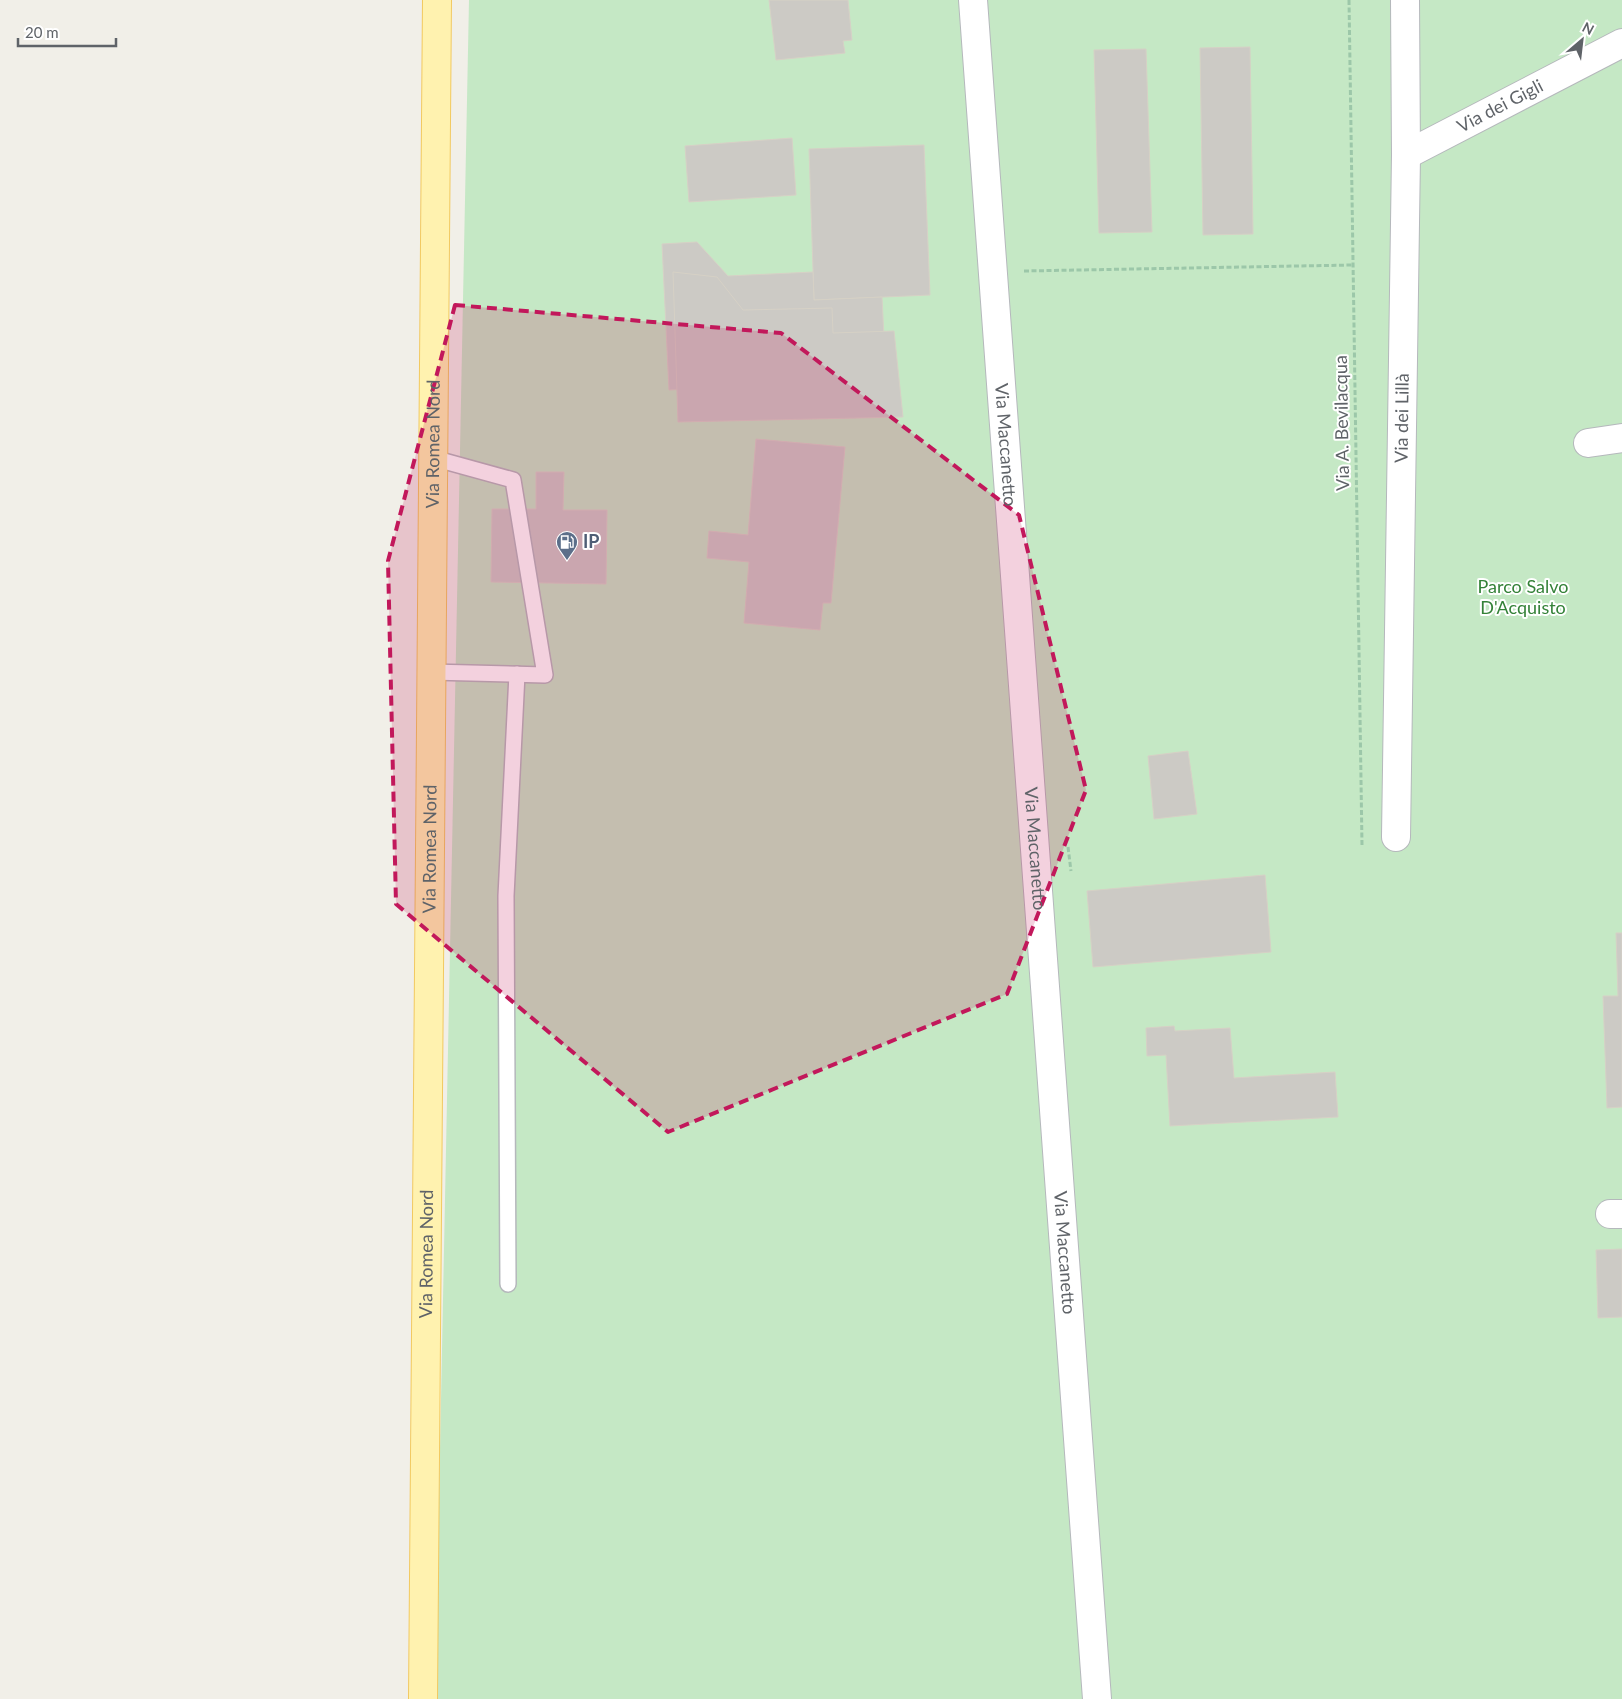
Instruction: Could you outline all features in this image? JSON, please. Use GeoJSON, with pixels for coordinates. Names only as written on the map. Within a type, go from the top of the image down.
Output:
{"type":"FeatureCollection","features":[{"type":"Feature","properties":{"kind":"main road","name":"Via Romea Nord"},"geometry":{"type":"LineString","coordinates":[[423,1699],[437,0]]}},
{"type":"Feature","properties":{"kind":"street","name":"Via Maccanetto"},"geometry":{"type":"LineString","coordinates":[[973,0],[1097,1699]]}},
{"type":"Feature","properties":{"kind":"street","name":"Via dei Lillà"},"geometry":{"type":"LineString","coordinates":[[1396,837],[1406,155],[1405,0]]}},
{"type":"Feature","properties":{"kind":"street","name":"Via dei Gigli"},"geometry":{"type":"LineString","coordinates":[[1406,155],[1622,43]]}},
{"type":"Feature","properties":{"kind":"street"},"geometry":{"type":"LineString","coordinates":[[1588,443],[1622,438]]}},
{"type":"Feature","properties":{"kind":"lane"},"geometry":{"type":"LineString","coordinates":[[431,672],[546,675],[513,480],[433,458]]}},
{"type":"Feature","properties":{"kind":"lane"},"geometry":{"type":"LineString","coordinates":[[508,1284],[506,896],[517,674]]}},
{"type":"Feature","properties":{"kind":"path","name":"Via A. Bevilacqua"},"geometry":{"type":"LineString","coordinates":[[1349,0],[1362,845]]}},
{"type":"Feature","properties":{"kind":"path"},"geometry":{"type":"LineString","coordinates":[[1023,271],[1353,265]]}},
{"type":"Feature","properties":{"kind":"highlighted area"},"geometry":{"type":"Polygon","coordinates":[[[455,305],[781,333],[1019,515],[1086,790],[1007,994],[668,1132],[396,904],[388,561],[455,305]]]}},
{"type":"Feature","properties":{"kind":"green space","name":"Parco Salvo D'Acquisto"},"geometry":{"type":"Polygon","coordinates":[[[469,0],[1622,0],[1622,1699],[435,1699],[469,0]]]}},
{"type":"Feature","properties":{"kind":"building"},"geometry":{"type":"Polygon","coordinates":[[[769,0],[848,0],[852,40],[843,41],[845,53],[776,60],[769,0]]]}},
{"type":"Feature","properties":{"kind":"building"},"geometry":{"type":"Polygon","coordinates":[[[1250,47],[1253,234],[1203,235],[1200,48],[1250,47]]]}},
{"type":"Feature","properties":{"kind":"building"},"geometry":{"type":"Polygon","coordinates":[[[1146,49],[1152,232],[1099,233],[1094,50],[1146,49]]]}},
{"type":"Feature","properties":{"kind":"building"},"geometry":{"type":"Polygon","coordinates":[[[792,138],[796,195],[689,202],[685,146],[792,138]]]}},
{"type":"Feature","properties":{"kind":"building"},"geometry":{"type":"Polygon","coordinates":[[[924,145],[930,295],[814,300],[809,149],[924,145]]]}},
{"type":"Feature","properties":{"kind":"building"},"geometry":{"type":"Polygon","coordinates":[[[697,242],[728,276],[813,272],[814,300],[882,297],[886,379],[669,390],[662,244],[697,242]],[[754,335],[720,338],[722,364],[756,362],[754,335]]]}},
{"type":"Feature","properties":{"kind":"building"},"geometry":{"type":"Polygon","coordinates":[[[673,272],[717,277],[743,310],[832,308],[833,333],[894,331],[903,417],[678,422],[673,272]]]}},
{"type":"Feature","properties":{"kind":"building"},"geometry":{"type":"Polygon","coordinates":[[[756,439],[845,447],[831,603],[823,603],[820,630],[744,623],[749,562],[707,558],[709,531],[748,535],[756,439]]]}},
{"type":"Feature","properties":{"kind":"building"},"geometry":{"type":"Polygon","coordinates":[[[536,472],[564,472],[563,510],[607,510],[606,584],[491,582],[492,509],[536,509],[536,472]]]}},
{"type":"Feature","properties":{"kind":"building"},"geometry":{"type":"Polygon","coordinates":[[[1188,751],[1197,814],[1154,819],[1148,756],[1188,751]]]}},
{"type":"Feature","properties":{"kind":"building"},"geometry":{"type":"Polygon","coordinates":[[[1265,875],[1271,952],[1093,967],[1087,891],[1265,875]]]}},
{"type":"Feature","properties":{"kind":"building"},"geometry":{"type":"Polygon","coordinates":[[[1616,933],[1622,933],[1622,1107],[1607,1108],[1603,996],[1618,996],[1616,933]]]}},
{"type":"Feature","properties":{"kind":"building"},"geometry":{"type":"Polygon","coordinates":[[[1174,1026],[1175,1031],[1230,1028],[1234,1078],[1335,1072],[1338,1117],[1170,1126],[1166,1055],[1147,1056],[1146,1028],[1174,1026]]]}},
{"type":"Feature","properties":{"kind":"building"},"geometry":{"type":"Polygon","coordinates":[[[1622,1249],[1622,1317],[1598,1318],[1596,1250],[1622,1249]]]}},
{"type":"Feature","properties":{"kind":"place","name":"IP"},"geometry":{"type":"Point","coordinates":[567,561]}}]}
